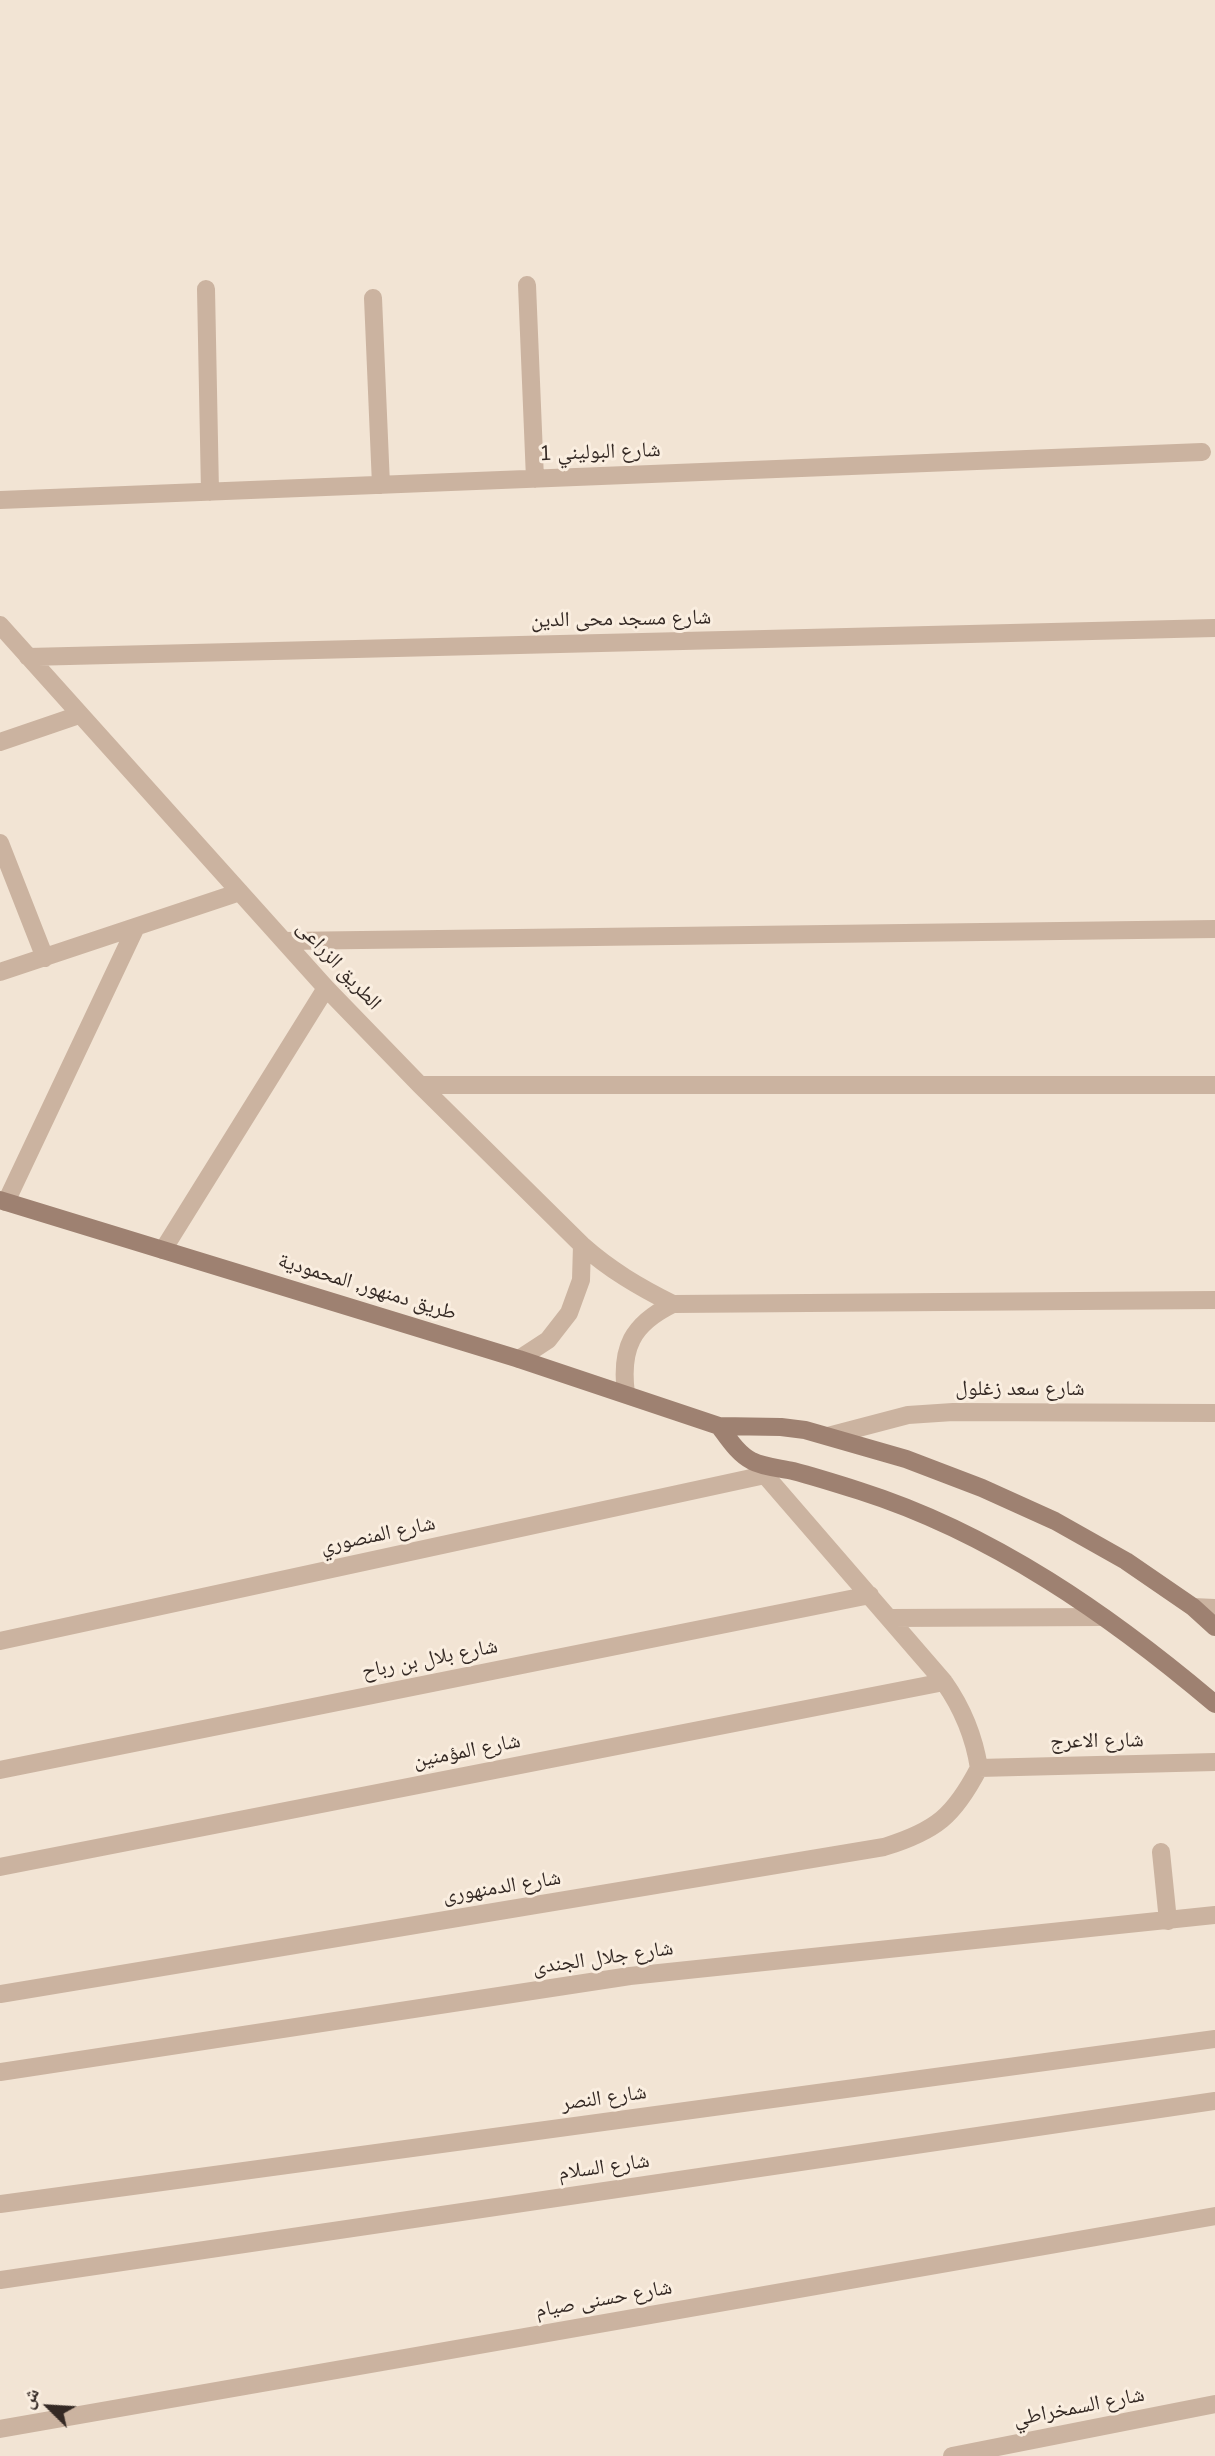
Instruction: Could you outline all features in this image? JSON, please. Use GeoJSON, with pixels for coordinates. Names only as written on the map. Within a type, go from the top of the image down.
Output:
{"type":"FeatureCollection","features":[{"type":"Feature","properties":{"kind":"main road","name":"طريق دمنهور, المحمودية"},"geometry":{"type":"LineString","coordinates":[[3,1201],[519,1359],[719,1426]]}},
{"type":"Feature","properties":{"kind":"main road"},"geometry":{"type":"LineString","coordinates":[[719,1426],[781,1427],[828,1436],[906,1459],[982,1488],[1055,1521],[1126,1561],[1193,1607],[1215,1627]]}},
{"type":"Feature","properties":{"kind":"main road"},"geometry":{"type":"LineString","coordinates":[[719,1426],[734,1445],[752,1461],[876,1496],[994,1549],[1050,1581],[1103,1618],[1164,1661],[1215,1704]]}},
{"type":"Feature","properties":{"kind":"street"},"geometry":{"type":"LineString","coordinates":[[527,285],[535,479]]}},
{"type":"Feature","properties":{"kind":"street"},"geometry":{"type":"LineString","coordinates":[[206,289],[210,492]]}},
{"type":"Feature","properties":{"kind":"street"},"geometry":{"type":"LineString","coordinates":[[373,298],[381,485]]}},
{"type":"Feature","properties":{"kind":"street","name":"شارع البوليني 1"},"geometry":{"type":"LineString","coordinates":[[0,500],[1202,452]]}},
{"type":"Feature","properties":{"kind":"street","name":"الطريق الزراعى"},"geometry":{"type":"LineString","coordinates":[[0,625],[326,988],[420,1085],[607,1267],[633,1284],[673,1304]]}},
{"type":"Feature","properties":{"kind":"street","name":"شارع مسجد محى الدين"},"geometry":{"type":"LineString","coordinates":[[28,657],[1215,628]]}},
{"type":"Feature","properties":{"kind":"street"},"geometry":{"type":"LineString","coordinates":[[0,742],[79,715]]}},
{"type":"Feature","properties":{"kind":"street"},"geometry":{"type":"LineString","coordinates":[[0,843],[45,958]]}},
{"type":"Feature","properties":{"kind":"street"},"geometry":{"type":"LineString","coordinates":[[0,972],[240,892]]}},
{"type":"Feature","properties":{"kind":"street"},"geometry":{"type":"LineString","coordinates":[[3,1201],[136,927]]}},
{"type":"Feature","properties":{"kind":"street"},"geometry":{"type":"LineString","coordinates":[[284,941],[1215,929]]}},
{"type":"Feature","properties":{"kind":"street"},"geometry":{"type":"LineString","coordinates":[[163,1250],[326,988]]}},
{"type":"Feature","properties":{"kind":"street"},"geometry":{"type":"LineString","coordinates":[[420,1085],[1215,1085]]}},
{"type":"Feature","properties":{"kind":"street"},"geometry":{"type":"LineString","coordinates":[[519,1359],[548,1340],[569,1313],[581,1280],[582,1245]]}},
{"type":"Feature","properties":{"kind":"street"},"geometry":{"type":"LineString","coordinates":[[626,1394],[623,1372],[627,1350],[638,1330],[653,1314],[673,1304],[1215,1300]]}},
{"type":"Feature","properties":{"kind":"street","name":"شارع سعد زغلول"},"geometry":{"type":"LineString","coordinates":[[828,1436],[908,1415],[953,1412],[1215,1413]]}},
{"type":"Feature","properties":{"kind":"street"},"geometry":{"type":"LineString","coordinates":[[752,1461],[944,1682],[966,1720],[975,1743],[979,1768]]}},
{"type":"Feature","properties":{"kind":"street","name":"شارع المنصوري"},"geometry":{"type":"LineString","coordinates":[[0,1640],[765,1475]]}},
{"type":"Feature","properties":{"kind":"street","name":"شارع بلال بن رباح"},"geometry":{"type":"LineString","coordinates":[[0,1770],[870,1595]]}},
{"type":"Feature","properties":{"kind":"street"},"geometry":{"type":"LineString","coordinates":[[1193,1607],[1215,1608]]}},
{"type":"Feature","properties":{"kind":"street"},"geometry":{"type":"LineString","coordinates":[[890,1618],[1103,1618]]}},
{"type":"Feature","properties":{"kind":"street","name":"شارع المؤمنين"},"geometry":{"type":"LineString","coordinates":[[0,1867],[944,1682]]}},
{"type":"Feature","properties":{"kind":"street","name":"شارع الاعرج"},"geometry":{"type":"LineString","coordinates":[[979,1768],[1215,1762]]}},
{"type":"Feature","properties":{"kind":"street","name":"شارع الدمنهورى"},"geometry":{"type":"LineString","coordinates":[[0,1994],[884,1847],[915,1837],[943,1820],[964,1796],[979,1768]]}},
{"type":"Feature","properties":{"kind":"street"},"geometry":{"type":"LineString","coordinates":[[1161,1852],[1168,1921]]}},
{"type":"Feature","properties":{"kind":"street","name":"شارع جلال الجندى"},"geometry":{"type":"LineString","coordinates":[[0,2072],[630,1976],[1215,1916]]}},
{"type":"Feature","properties":{"kind":"street","name":"شارع النصر"},"geometry":{"type":"LineString","coordinates":[[0,2204],[1215,2039]]}},
{"type":"Feature","properties":{"kind":"street","name":"شارع السلام"},"geometry":{"type":"LineString","coordinates":[[0,2280],[1215,2101]]}},
{"type":"Feature","properties":{"kind":"street","name":"شارع حسنى صيام"},"geometry":{"type":"LineString","coordinates":[[0,2429],[1215,2216]]}},
{"type":"Feature","properties":{"kind":"street","name":"شارع السمخراطي"},"geometry":{"type":"LineString","coordinates":[[952,2456],[1215,2404]]}}]}
